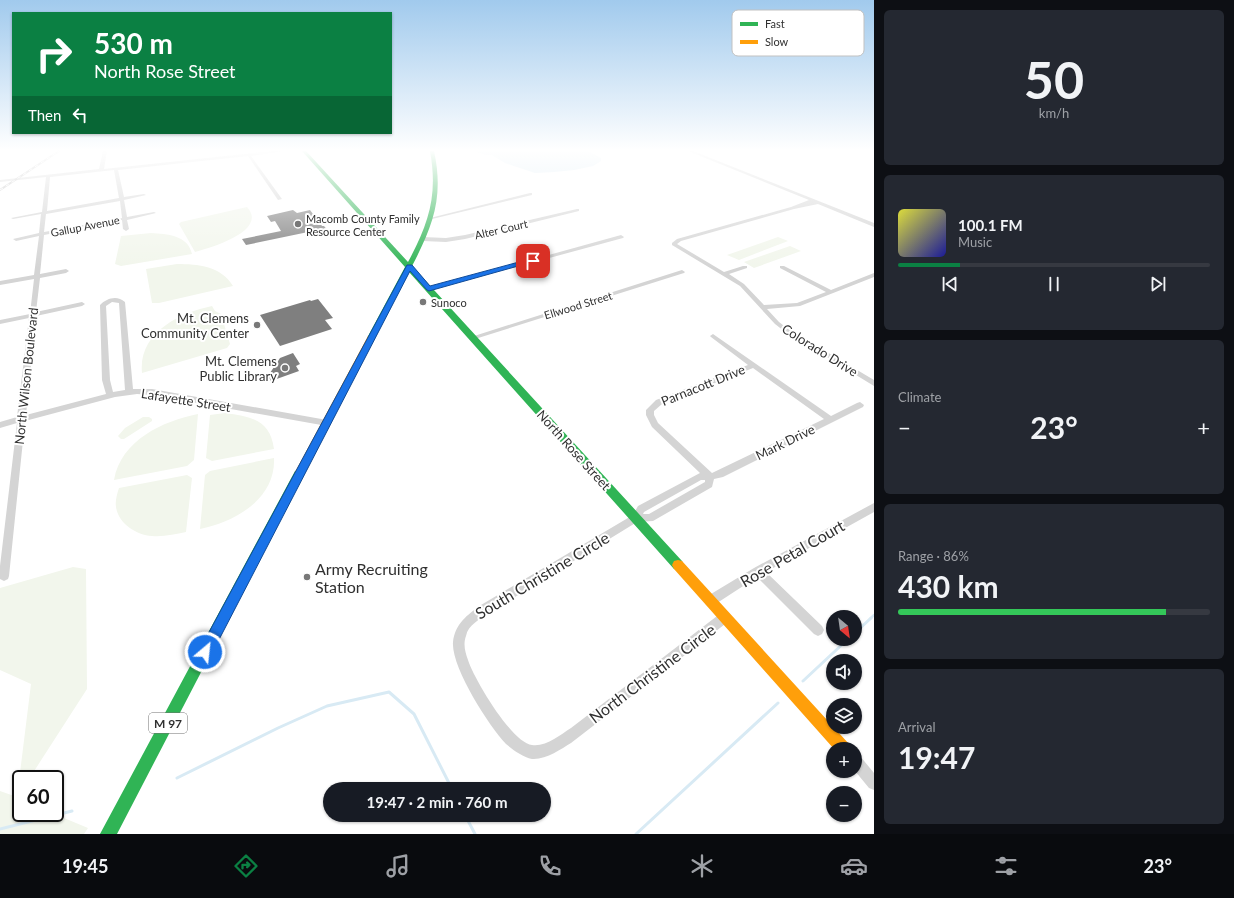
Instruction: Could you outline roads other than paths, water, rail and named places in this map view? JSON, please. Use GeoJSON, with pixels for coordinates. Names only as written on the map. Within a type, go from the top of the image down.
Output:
{"type":"FeatureCollection","features":[{"type":"Feature","properties":{"kind":"street","name":"North Wilson Boulevard"},"geometry":{"type":"LineString","coordinates":[[4,576],[46,190]]}},
{"type":"Feature","properties":{"kind":"street"},"geometry":{"type":"LineString","coordinates":[[120,190],[126,229]]}},
{"type":"Feature","properties":{"kind":"street"},"geometry":{"type":"LineString","coordinates":[[274,190],[280,199]]}},
{"type":"Feature","properties":{"kind":"street","name":"North Rose Street"},"geometry":{"type":"LineString","coordinates":[[340,190],[838,742]]}},
{"type":"Feature","properties":{"kind":"street","name":"M 97"},"geometry":{"type":"LineString","coordinates":[[108,834],[410,267],[432,218],[436,190]]}},
{"type":"Feature","properties":{"kind":"street"},"geometry":{"type":"LineString","coordinates":[[785,190],[874,226]]}},
{"type":"Feature","properties":{"kind":"street"},"geometry":{"type":"LineString","coordinates":[[432,218],[530,194]]}},
{"type":"Feature","properties":{"kind":"street"},"geometry":{"type":"LineString","coordinates":[[13,218],[144,195]]}},
{"type":"Feature","properties":{"kind":"street","name":"Colorado Drive"},"geometry":{"type":"LineString","coordinates":[[815,202],[674,242],[676,246],[742,285],[786,330],[874,383]]}},
{"type":"Feature","properties":{"kind":"street","name":"Alter Court"},"geometry":{"type":"LineString","coordinates":[[423,239],[443,240],[465,237],[577,210]]}},
{"type":"Feature","properties":{"kind":"street","name":"Gallup Avenue"},"geometry":{"type":"LineString","coordinates":[[16,239],[154,213]]}},
{"type":"Feature","properties":{"kind":"street"},"geometry":{"type":"LineString","coordinates":[[429,289],[621,237]]}},
{"type":"Feature","properties":{"kind":"street"},"geometry":{"type":"LineString","coordinates":[[724,274],[745,267]]}},
{"type":"Feature","properties":{"kind":"street"},"geometry":{"type":"LineString","coordinates":[[782,268],[831,292]]}},
{"type":"Feature","properties":{"kind":"street"},"geometry":{"type":"LineString","coordinates":[[0,283],[66,271]]}},
{"type":"Feature","properties":{"kind":"street","name":"Ellwood Street"},"geometry":{"type":"LineString","coordinates":[[473,338],[682,272]]}},
{"type":"Feature","properties":{"kind":"street"},"geometry":{"type":"LineString","coordinates":[[762,307],[798,305],[874,275]]}},
{"type":"Feature","properties":{"kind":"street"},"geometry":{"type":"LineString","coordinates":[[110,395],[106,380],[103,305],[114,300],[120,300],[122,302],[129,392]]}},
{"type":"Feature","properties":{"kind":"street"},"geometry":{"type":"LineString","coordinates":[[0,322],[82,304]]}},
{"type":"Feature","properties":{"kind":"street"},"geometry":{"type":"LineString","coordinates":[[712,336],[831,420]]}},
{"type":"Feature","properties":{"kind":"street","name":"Parnacott Drive"},"geometry":{"type":"LineString","coordinates":[[710,477],[655,426],[650,415],[650,410],[659,402],[754,365]]}},
{"type":"Feature","properties":{"kind":"street","name":"Lafayette Street"},"geometry":{"type":"LineString","coordinates":[[0,425],[110,395],[129,392],[152,392],[327,423]]}},
{"type":"Feature","properties":{"kind":"street","name":"Mark Drive"},"geometry":{"type":"LineString","coordinates":[[636,518],[650,518],[709,484],[710,477],[720,474],[860,405]]}},
{"type":"Feature","properties":{"kind":"street","name":"Rose Petal Court"},"geometry":{"type":"LineString","coordinates":[[710,601],[758,571],[874,507]]}},
{"type":"Feature","properties":{"kind":"street","name":"South Christine Circle"},"geometry":{"type":"LineString","coordinates":[[578,729],[560,742],[542,751],[527,751],[516,745],[498,725],[479,694],[464,664],[459,649],[460,634],[466,624],[485,609],[636,518]]}},
{"type":"Feature","properties":{"kind":"street"},"geometry":{"type":"LineString","coordinates":[[758,571],[818,630]]}},
{"type":"Feature","properties":{"kind":"street","name":"North Christine Circle"},"geometry":{"type":"LineString","coordinates":[[578,729],[725,617]]}},
{"type":"Feature","properties":{"kind":"street"},"geometry":{"type":"LineString","coordinates":[[862,769],[874,783]]}},
{"type":"Feature","properties":{"kind":"waterway"},"geometry":{"type":"LineString","coordinates":[[871,618],[874,615]]}},
{"type":"Feature","properties":{"kind":"waterway"},"geometry":{"type":"LineString","coordinates":[[862,626],[871,618]]}},
{"type":"Feature","properties":{"kind":"waterway"},"geometry":{"type":"LineString","coordinates":[[803,681],[840,646]]}},
{"type":"Feature","properties":{"kind":"waterway"},"geometry":{"type":"LineString","coordinates":[[177,778],[278,728],[327,706],[389,692],[414,714],[448,782]]}},
{"type":"Feature","properties":{"kind":"waterway"},"geometry":{"type":"LineString","coordinates":[[636,834],[778,703]]}},
{"type":"Feature","properties":{"kind":"waterway"},"geometry":{"type":"LineString","coordinates":[[0,829],[72,811]]}},
{"type":"Feature","properties":{"kind":"waterway"},"geometry":{"type":"LineString","coordinates":[[469,822],[475,834]]}},
{"type":"Feature","properties":{"kind":"place","name":"Macomb County Family Resource Center"},"geometry":{"type":"Point","coordinates":[298,224]}},
{"type":"Feature","properties":{"kind":"place","name":"Sunoco"},"geometry":{"type":"Point","coordinates":[423,302]}},
{"type":"Feature","properties":{"kind":"place","name":"Mt. Clemens Community Center"},"geometry":{"type":"Point","coordinates":[257,325]}},
{"type":"Feature","properties":{"kind":"place","name":"Mt. Clemens Public Library"},"geometry":{"type":"Point","coordinates":[285,368]}},
{"type":"Feature","properties":{"kind":"place","name":"Army Recruiting Station"},"geometry":{"type":"Point","coordinates":[307,577]}}]}
